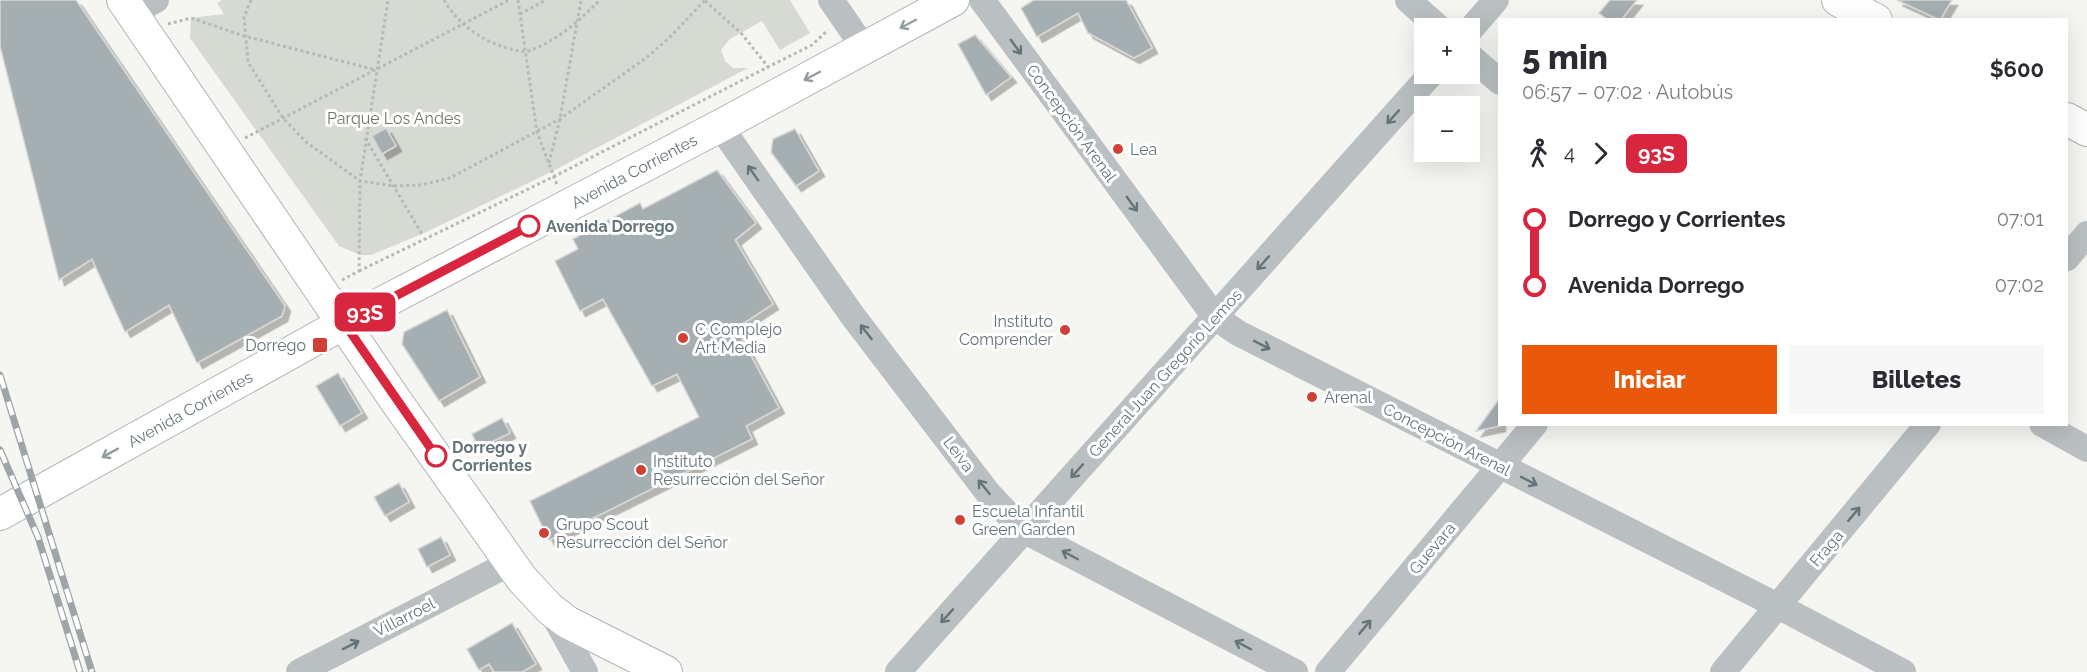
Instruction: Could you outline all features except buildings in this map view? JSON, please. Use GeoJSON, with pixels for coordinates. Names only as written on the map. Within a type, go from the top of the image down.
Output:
{"type":"FeatureCollection","features":[{"type":"Feature","properties":{"kind":"main road","name":"Avenida Corrientes"},"geometry":{"type":"LineString","coordinates":[[0,514],[344,323],[720,126],[778,78],[864,48],[953,0]]}},
{"type":"Feature","properties":{"kind":"main road"},"geometry":{"type":"LineString","coordinates":[[1838,0],[1870,13]]}},
{"type":"Feature","properties":{"kind":"main road"},"geometry":{"type":"LineString","coordinates":[[139,11],[225,149],[321,291],[510,563],[535,595],[549,609],[585,633],[666,672]]}},
{"type":"Feature","properties":{"kind":"main road"},"geometry":{"type":"LineString","coordinates":[[2068,120],[2087,130]]}},
{"type":"Feature","properties":{"kind":"street","name":"Concepción Arenal"},"geometry":{"type":"LineString","coordinates":[[982,0],[1215,318],[1238,333],[1778,606],[1903,672]]}},
{"type":"Feature","properties":{"kind":"street"},"geometry":{"type":"LineString","coordinates":[[1408,0],[1428,18]]}},
{"type":"Feature","properties":{"kind":"street"},"geometry":{"type":"LineString","coordinates":[[1480,18],[1496,0]]}},
{"type":"Feature","properties":{"kind":"street"},"geometry":{"type":"LineString","coordinates":[[837,8],[864,48]]}},
{"type":"Feature","properties":{"kind":"street"},"geometry":{"type":"LineString","coordinates":[[1480,65],[1498,80]]}},
{"type":"Feature","properties":{"kind":"street","name":"General Juan Gregorio Lemos"},"geometry":{"type":"LineString","coordinates":[[898,672],[1422,84]]}},
{"type":"Feature","properties":{"kind":"street","name":"Leiva"},"geometry":{"type":"LineString","coordinates":[[720,126],[852,315],[988,493],[1023,530],[1295,672]]}},
{"type":"Feature","properties":{"kind":"street"},"geometry":{"type":"LineString","coordinates":[[2068,257],[2087,234]]}},
{"type":"Feature","properties":{"kind":"street","name":"Guevara"},"geometry":{"type":"LineString","coordinates":[[1328,672],[1533,426]]}},
{"type":"Feature","properties":{"kind":"street","name":"Fraga"},"geometry":{"type":"LineString","coordinates":[[1723,672],[1926,426]]}},
{"type":"Feature","properties":{"kind":"street"},"geometry":{"type":"LineString","coordinates":[[2046,426],[2087,449]]}},
{"type":"Feature","properties":{"kind":"street","name":"Villarroel"},"geometry":{"type":"LineString","coordinates":[[299,672],[510,563]]}},
{"type":"Feature","properties":{"kind":"street"},"geometry":{"type":"LineString","coordinates":[[549,609],[585,672]]}},
{"type":"Feature","properties":{"kind":"path"},"geometry":{"type":"LineString","coordinates":[[251,0],[244,17],[248,62],[283,118],[306,142],[360,181],[394,186],[421,185],[450,178],[560,119],[646,58],[668,39],[704,0],[741,33],[778,78]]}},
{"type":"Feature","properties":{"kind":"path"},"geometry":{"type":"LineString","coordinates":[[358,271],[360,181],[387,0]]}},
{"type":"Feature","properties":{"kind":"path"},"geometry":{"type":"LineString","coordinates":[[444,0],[464,24],[483,39],[504,48],[525,52],[553,40],[600,0]]}},
{"type":"Feature","properties":{"kind":"path"},"geometry":{"type":"LineString","coordinates":[[225,149],[509,0]]}},
{"type":"Feature","properties":{"kind":"path"},"geometry":{"type":"LineString","coordinates":[[518,0],[537,132],[553,177],[567,206]]}},
{"type":"Feature","properties":{"kind":"path"},"geometry":{"type":"LineString","coordinates":[[520,14],[546,0]]}},
{"type":"Feature","properties":{"kind":"path"},"geometry":{"type":"LineString","coordinates":[[549,164],[560,119],[581,0]]}},
{"type":"Feature","properties":{"kind":"path"},"geometry":{"type":"LineString","coordinates":[[321,291],[553,177],[778,78],[812,45],[837,8]]}},
{"type":"Feature","properties":{"kind":"path"},"geometry":{"type":"LineString","coordinates":[[139,11],[191,18],[244,36],[376,70]]}},
{"type":"Feature","properties":{"kind":"path"},"geometry":{"type":"LineString","coordinates":[[365,138],[422,234]]}},
{"type":"Feature","properties":{"kind":"green space","name":"Parque Los Andes"},"geometry":{"type":"Polygon","coordinates":[[[222,0],[790,0],[810,33],[780,50],[762,21],[730,39],[721,50],[725,61],[733,68],[748,68],[551,172],[422,234],[371,255],[360,255],[339,246],[190,38],[191,18],[224,14],[217,3],[222,0]]]}},
{"type":"Feature","properties":{"kind":"railway"},"geometry":{"type":"LineString","coordinates":[[0,375],[92,672]]}},
{"type":"Feature","properties":{"kind":"railway"},"geometry":{"type":"LineString","coordinates":[[0,450],[38,537],[80,672]]}},
{"type":"Feature","properties":{"kind":"bus line","name":"93S"},"geometry":{"type":"LineString","coordinates":[[436,456],[344,323],[529,226]]}},
{"type":"Feature","properties":{"kind":"place","name":"Lea"},"geometry":{"type":"Point","coordinates":[1118,149]}},
{"type":"Feature","properties":{"kind":"place","name":"Avenida Dorrego"},"geometry":{"type":"Point","coordinates":[529,226]}},
{"type":"Feature","properties":{"kind":"place","name":"Instituto Comprender"},"geometry":{"type":"Point","coordinates":[1065,330]}},
{"type":"Feature","properties":{"kind":"place","name":"C Complejo Art Media"},"geometry":{"type":"Point","coordinates":[683,338]}},
{"type":"Feature","properties":{"kind":"place","name":"Dorrego"},"geometry":{"type":"Point","coordinates":[320,345]}},
{"type":"Feature","properties":{"kind":"place","name":"Arenal"},"geometry":{"type":"Point","coordinates":[1312,397]}},
{"type":"Feature","properties":{"kind":"place","name":"Dorrego y Corrientes"},"geometry":{"type":"Point","coordinates":[436,456]}},
{"type":"Feature","properties":{"kind":"place","name":"Instituto Resurrección del Señor"},"geometry":{"type":"Point","coordinates":[641,470]}},
{"type":"Feature","properties":{"kind":"place","name":"Escuela Infantil Green Garden"},"geometry":{"type":"Point","coordinates":[960,520]}},
{"type":"Feature","properties":{"kind":"place","name":"Grupo Scout Resurrección del Señor"},"geometry":{"type":"Point","coordinates":[544,533]}}]}
